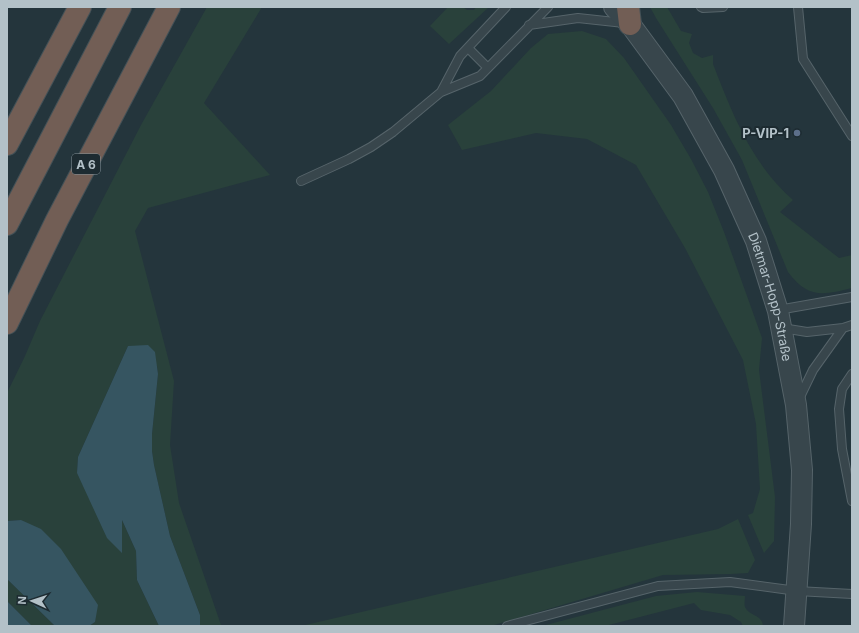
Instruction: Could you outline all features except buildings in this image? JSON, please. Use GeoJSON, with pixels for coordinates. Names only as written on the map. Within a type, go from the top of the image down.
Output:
{"type":"FeatureCollection","features":[{"type":"Feature","properties":{"kind":"highway"},"geometry":{"type":"LineString","coordinates":[[7,144],[80,7]]}},
{"type":"Feature","properties":{"kind":"highway"},"geometry":{"type":"LineString","coordinates":[[7,224],[120,7]]}},
{"type":"Feature","properties":{"kind":"highway","name":"A 6"},"geometry":{"type":"LineString","coordinates":[[7,323],[57,220],[169,7]]}},
{"type":"Feature","properties":{"kind":"street","name":"Dietmar-Hopp-Straße"},"geometry":{"type":"LineString","coordinates":[[614,7],[629,15],[683,96],[724,170],[756,241],[780,320],[796,405],[802,470],[801,524],[794,626]]}},
{"type":"Feature","properties":{"kind":"lane"},"geometry":{"type":"LineString","coordinates":[[441,92],[460,56],[506,7]]}},
{"type":"Feature","properties":{"kind":"lane"},"geometry":{"type":"LineString","coordinates":[[301,181],[371,147],[393,132],[441,92],[480,76],[548,7]]}},
{"type":"Feature","properties":{"kind":"lane"},"geometry":{"type":"LineString","coordinates":[[702,7],[723,7]]}},
{"type":"Feature","properties":{"kind":"lane"},"geometry":{"type":"LineString","coordinates":[[798,7],[803,59],[852,136]]}},
{"type":"Feature","properties":{"kind":"lane"},"geometry":{"type":"LineString","coordinates":[[529,25],[578,18],[629,15]]}},
{"type":"Feature","properties":{"kind":"lane"},"geometry":{"type":"LineString","coordinates":[[468,48],[488,68]]}},
{"type":"Feature","properties":{"kind":"lane"},"geometry":{"type":"LineString","coordinates":[[780,320],[852,297]]}},
{"type":"Feature","properties":{"kind":"lane"},"geometry":{"type":"LineString","coordinates":[[780,320],[807,332],[843,328],[852,325]]}},
{"type":"Feature","properties":{"kind":"lane"},"geometry":{"type":"LineString","coordinates":[[796,405],[813,370],[843,328]]}},
{"type":"Feature","properties":{"kind":"lane"},"geometry":{"type":"LineString","coordinates":[[852,374],[842,389],[839,409],[842,449],[852,501]]}},
{"type":"Feature","properties":{"kind":"lane"},"geometry":{"type":"LineString","coordinates":[[507,626],[658,586],[730,582],[797,591],[852,594]]}},
{"type":"Feature","properties":{"kind":"green space"},"geometry":{"type":"Polygon","coordinates":[[[207,7],[262,7],[204,103],[270,175],[148,208],[135,231],[174,381],[170,445],[179,503],[221,625],[226,626],[200,626],[200,615],[170,536],[154,465],[152,434],[158,374],[157,366],[128,346],[78,457],[77,473],[121,552],[121,518],[136,551],[137,580],[159,626],[89,626],[95,622],[21,520],[7,521],[7,393],[40,321],[141,125],[207,7]]]}},
{"type":"Feature","properties":{"kind":"green space"},"geometry":{"type":"Polygon","coordinates":[[[448,7],[463,7],[467,10],[474,10],[476,7],[489,7],[449,44],[430,26],[448,7]]]}},
{"type":"Feature","properties":{"kind":"green space"},"geometry":{"type":"Polygon","coordinates":[[[650,7],[667,7],[681,31],[692,34],[689,43],[693,53],[702,58],[713,55],[713,64],[745,137],[766,171],[793,200],[780,212],[839,258],[852,255],[852,288],[824,293],[809,291],[795,281],[788,272],[742,160],[713,108],[650,7]]]}},
{"type":"Feature","properties":{"kind":"green space"},"geometry":{"type":"Polygon","coordinates":[[[582,31],[606,39],[624,58],[671,125],[691,159],[708,192],[724,232],[762,338],[759,370],[775,497],[774,541],[764,553],[748,515],[753,513],[760,489],[756,424],[743,360],[685,248],[636,165],[587,139],[536,133],[462,150],[448,125],[491,91],[531,48],[548,34],[582,31]]]}},
{"type":"Feature","properties":{"kind":"green space"},"geometry":{"type":"Polygon","coordinates":[[[738,519],[755,560],[748,573],[663,575],[491,626],[301,626],[718,529],[738,519]]]}},
{"type":"Feature","properties":{"kind":"green space"},"geometry":{"type":"Polygon","coordinates":[[[7,579],[55,626],[32,626],[7,601],[7,579]]]}},
{"type":"Feature","properties":{"kind":"green space"},"geometry":{"type":"Polygon","coordinates":[[[697,592],[745,596],[745,607],[761,620],[763,626],[743,626],[741,622],[730,615],[701,610],[694,603],[605,626],[542,626],[656,596],[697,592]]]}},
{"type":"Feature","properties":{"kind":"water"},"geometry":{"type":"Polygon","coordinates":[[[148,345],[155,352],[158,374],[152,434],[154,465],[170,536],[200,615],[200,626],[159,626],[137,580],[136,551],[122,520],[122,553],[107,538],[77,473],[78,457],[128,346],[148,345]]]}},
{"type":"Feature","properties":{"kind":"water"},"geometry":{"type":"Polygon","coordinates":[[[21,520],[41,529],[61,549],[98,605],[95,622],[89,626],[55,626],[7,579],[7,521],[21,520]]]}},
{"type":"Feature","properties":{"kind":"water"},"geometry":{"type":"Polygon","coordinates":[[[7,601],[32,626],[7,626],[7,601]]]}},
{"type":"Feature","properties":{"kind":"place","name":"P-VIP-1"},"geometry":{"type":"Point","coordinates":[797,133]}}]}
